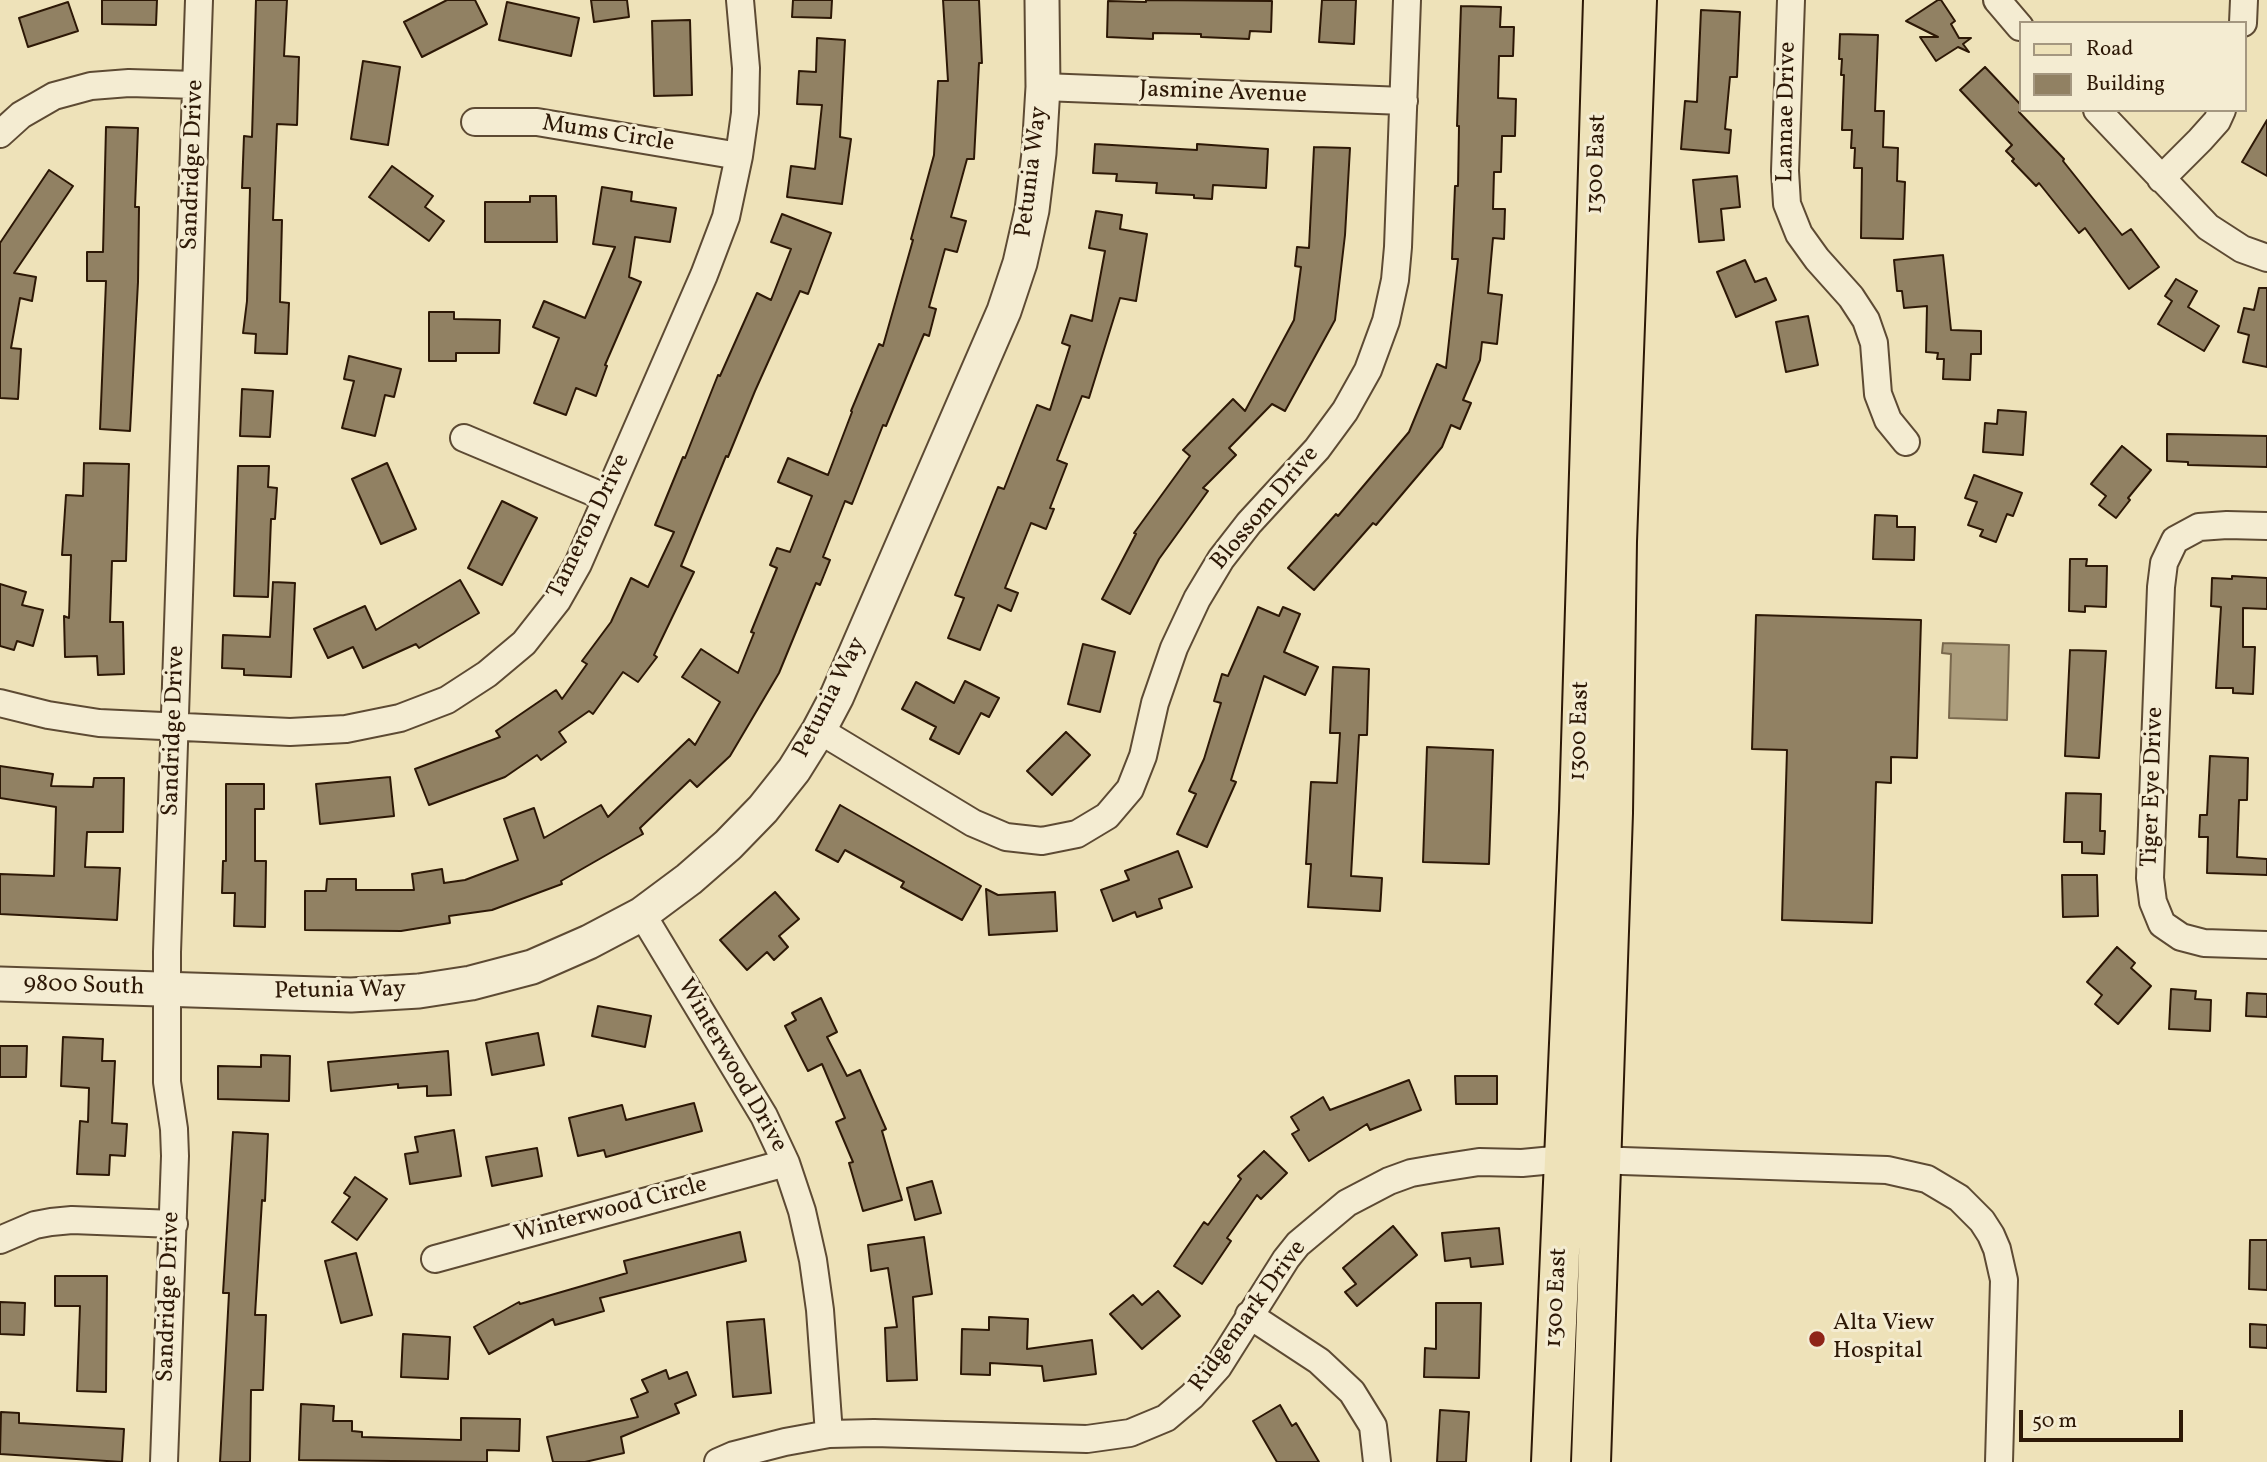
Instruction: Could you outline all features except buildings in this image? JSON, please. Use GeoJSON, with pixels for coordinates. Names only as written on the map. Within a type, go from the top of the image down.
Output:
{"type":"FeatureCollection","features":[{"type":"Feature","properties":{"kind":"main road","name":"1300 East"},"geometry":{"type":"LineString","coordinates":[[1551,1462],[1579,798],[1603,0]]}},
{"type":"Feature","properties":{"kind":"main road","name":"1300 East"},"geometry":{"type":"LineString","coordinates":[[1591,1462],[1613,813],[1617,541],[1637,0]]}},
{"type":"Feature","properties":{"kind":"street","name":"Sandridge Drive"},"geometry":{"type":"LineString","coordinates":[[164,1462],[175,1156],[166,1069],[167,990],[199,0]]}},
{"type":"Feature","properties":{"kind":"street","name":"Tameron Drive"},"geometry":{"type":"LineString","coordinates":[[0,703],[48,715],[99,723],[289,732],[346,729],[400,718],[447,699],[487,674],[524,643],[557,601],[578,564],[704,275],[726,217],[745,113],[746,68],[740,0]]}},
{"type":"Feature","properties":{"kind":"street","name":"Petunia Way"},"geometry":{"type":"LineString","coordinates":[[167,990],[351,995],[419,991],[471,983],[531,967],[589,942],[642,914],[689,879],[728,845],[763,809],[794,770],[837,696],[1004,312],[1020,263],[1032,210],[1039,153],[1043,88],[1042,0]]}},
{"type":"Feature","properties":{"kind":"street","name":"Blossom Drive"},"geometry":{"type":"LineString","coordinates":[[819,730],[973,822],[1006,837],[1042,841],[1077,834],[1107,816],[1130,789],[1143,756],[1155,703],[1174,648],[1197,599],[1221,559],[1249,523],[1317,449],[1345,411],[1368,370],[1386,321],[1395,280],[1407,0]]}},
{"type":"Feature","properties":{"kind":"street","name":"Lannae Drive"},"geometry":{"type":"LineString","coordinates":[[1791,0],[1785,171],[1787,204],[1799,233],[1817,259],[1851,297],[1866,320],[1874,343],[1878,394],[1888,420],[1906,442]]}},
{"type":"Feature","properties":{"kind":"street"},"geometry":{"type":"LineString","coordinates":[[1997,0],[2018,25]]}},
{"type":"Feature","properties":{"kind":"street"},"geometry":{"type":"LineString","coordinates":[[2243,21],[2244,0]]}},
{"type":"Feature","properties":{"kind":"street"},"geometry":{"type":"LineString","coordinates":[[0,134],[21,115],[54,96],[91,86],[130,83],[196,85]]}},
{"type":"Feature","properties":{"kind":"street","name":"Jasmine Avenue"},"geometry":{"type":"LineString","coordinates":[[1043,88],[1404,101]]}},
{"type":"Feature","properties":{"kind":"street"},"geometry":{"type":"LineString","coordinates":[[2099,112],[2208,227],[2242,249],[2267,258]]}},
{"type":"Feature","properties":{"kind":"street"},"geometry":{"type":"LineString","coordinates":[[2161,179],[2200,140],[2217,121],[2221,112]]}},
{"type":"Feature","properties":{"kind":"street","name":"Mums Circle"},"geometry":{"type":"LineString","coordinates":[[475,122],[537,122],[739,156]]}},
{"type":"Feature","properties":{"kind":"street"},"geometry":{"type":"LineString","coordinates":[[464,438],[607,498]]}},
{"type":"Feature","properties":{"kind":"street","name":"Tiger Eye Drive"},"geometry":{"type":"LineString","coordinates":[[2267,526],[2199,527],[2175,540],[2164,563],[2150,878],[2153,902],[2162,924],[2181,937],[2204,943],[2267,945]]}},
{"type":"Feature","properties":{"kind":"street","name":"Winterwood Drive"},"geometry":{"type":"LineString","coordinates":[[642,914],[764,1116],[786,1163],[802,1211],[813,1260],[820,1310],[829,1434]]}},
{"type":"Feature","properties":{"kind":"street","name":"9800 South"},"geometry":{"type":"LineString","coordinates":[[0,984],[167,990]]}},
{"type":"Feature","properties":{"kind":"street","name":"Ridgemark Drive"},"geometry":{"type":"LineString","coordinates":[[718,1462],[734,1455],[785,1442],[829,1434],[1087,1439],[1129,1433],[1166,1418],[1192,1396],[1218,1367],[1278,1270],[1298,1244],[1347,1203],[1410,1173],[1479,1163],[1564,1159],[1887,1170],[1927,1179],[1959,1198],[1982,1221],[1991,1235],[2004,1280],[1999,1462]]}},
{"type":"Feature","properties":{"kind":"street","name":"Winterwood Circle"},"geometry":{"type":"LineString","coordinates":[[435,1259],[786,1163]]}},
{"type":"Feature","properties":{"kind":"street"},"geometry":{"type":"LineString","coordinates":[[0,1240],[36,1225],[72,1220],[174,1224]]}},
{"type":"Feature","properties":{"kind":"street"},"geometry":{"type":"LineString","coordinates":[[1249,1315],[1320,1361],[1352,1392],[1373,1426],[1377,1462]]}},
{"type":"Feature","properties":{"kind":"shaded area"},"geometry":{"type":"Polygon","coordinates":[[[1943,643],[2009,645],[2007,720],[1949,718],[1951,654],[1942,653],[1943,643]]]}},
{"type":"Feature","properties":{"kind":"place","name":"Alta View Hospital"},"geometry":{"type":"Point","coordinates":[1817,1339]}}]}
